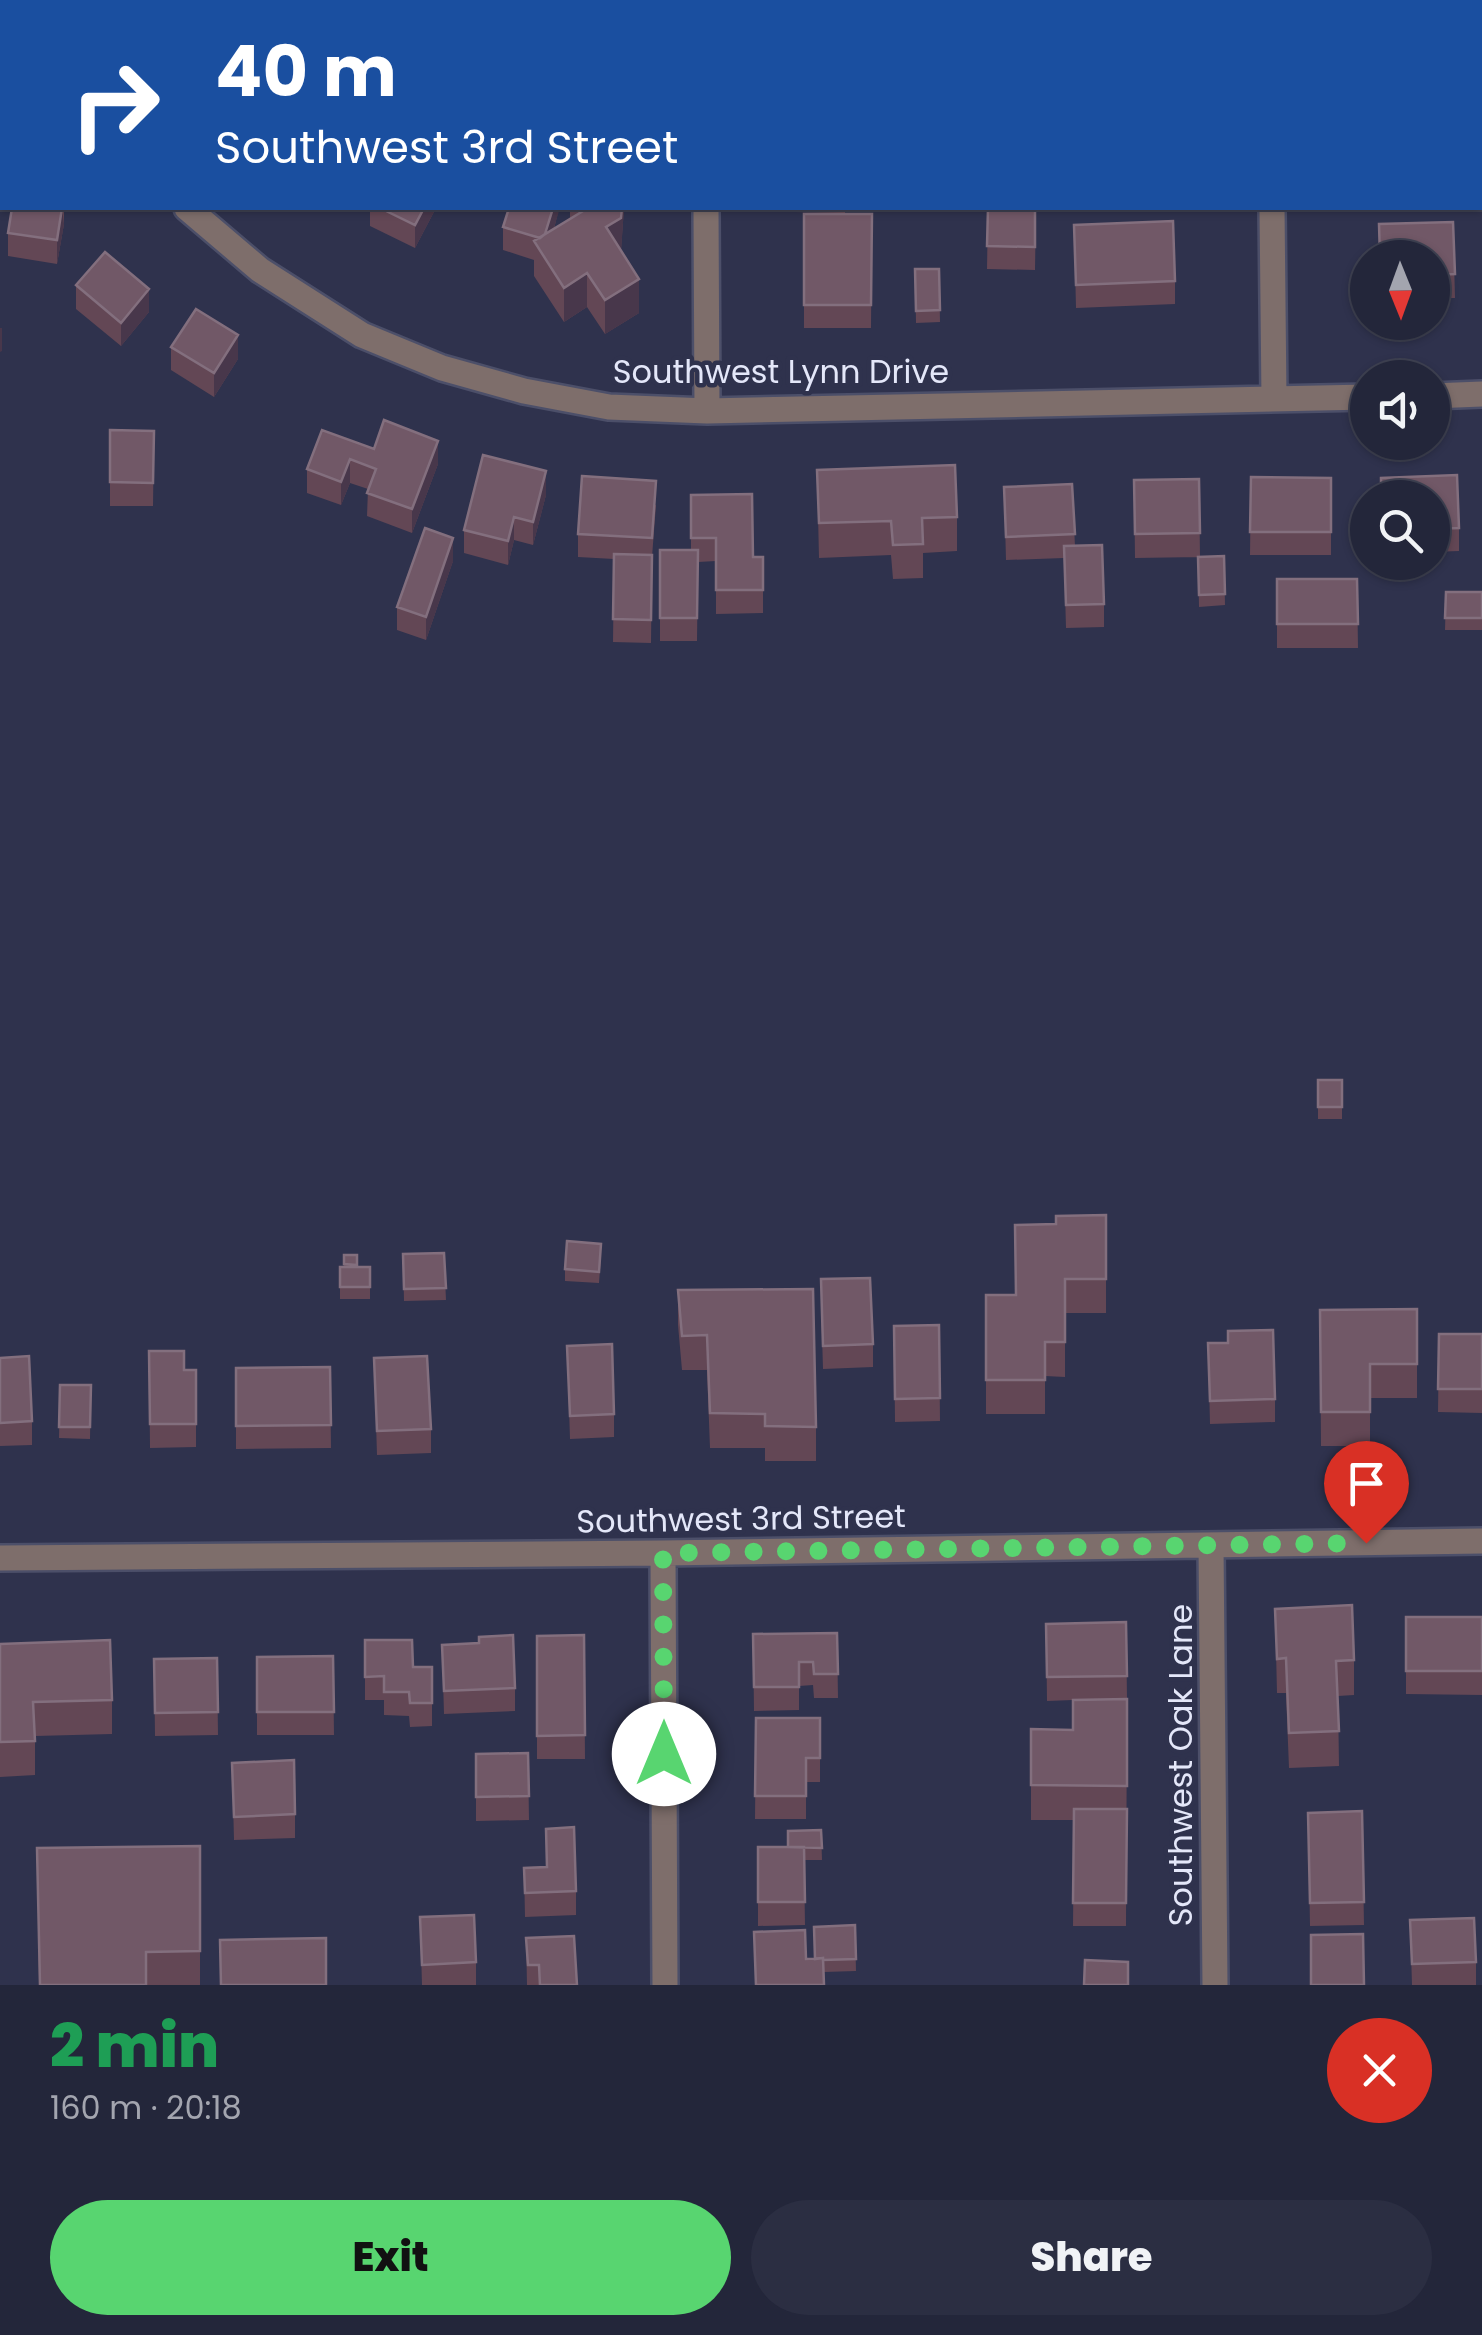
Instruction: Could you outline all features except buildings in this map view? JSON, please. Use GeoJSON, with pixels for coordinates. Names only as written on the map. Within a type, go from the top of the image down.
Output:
{"type":"FeatureCollection","features":[{"type":"Feature","properties":{"kind":"street","name":"Southwest Lynn Drive"},"geometry":{"type":"LineString","coordinates":[[189,210],[260,270],[362,336],[442,368],[524,392],[610,407],[707,411],[1350,397]]}},
{"type":"Feature","properties":{"kind":"street"},"geometry":{"type":"LineString","coordinates":[[706,210],[707,411]]}},
{"type":"Feature","properties":{"kind":"street"},"geometry":{"type":"LineString","coordinates":[[1272,210],[1274,399]]}},
{"type":"Feature","properties":{"kind":"street"},"geometry":{"type":"LineString","coordinates":[[1450,395],[1482,394]]}},
{"type":"Feature","properties":{"kind":"street","name":"Southwest 3rd Street"},"geometry":{"type":"LineString","coordinates":[[0,1558],[1482,1541]]}},
{"type":"Feature","properties":{"kind":"street","name":"Southwest Oak Lane"},"geometry":{"type":"LineString","coordinates":[[1211,1545],[1215,1985]]}},
{"type":"Feature","properties":{"kind":"street"},"geometry":{"type":"LineString","coordinates":[[663,1553],[665,1985]]}},
{"type":"Feature","properties":{"kind":"route"},"geometry":{"type":"LineString","coordinates":[[664,1754],[663,1553],[1366,1543]]}}]}
